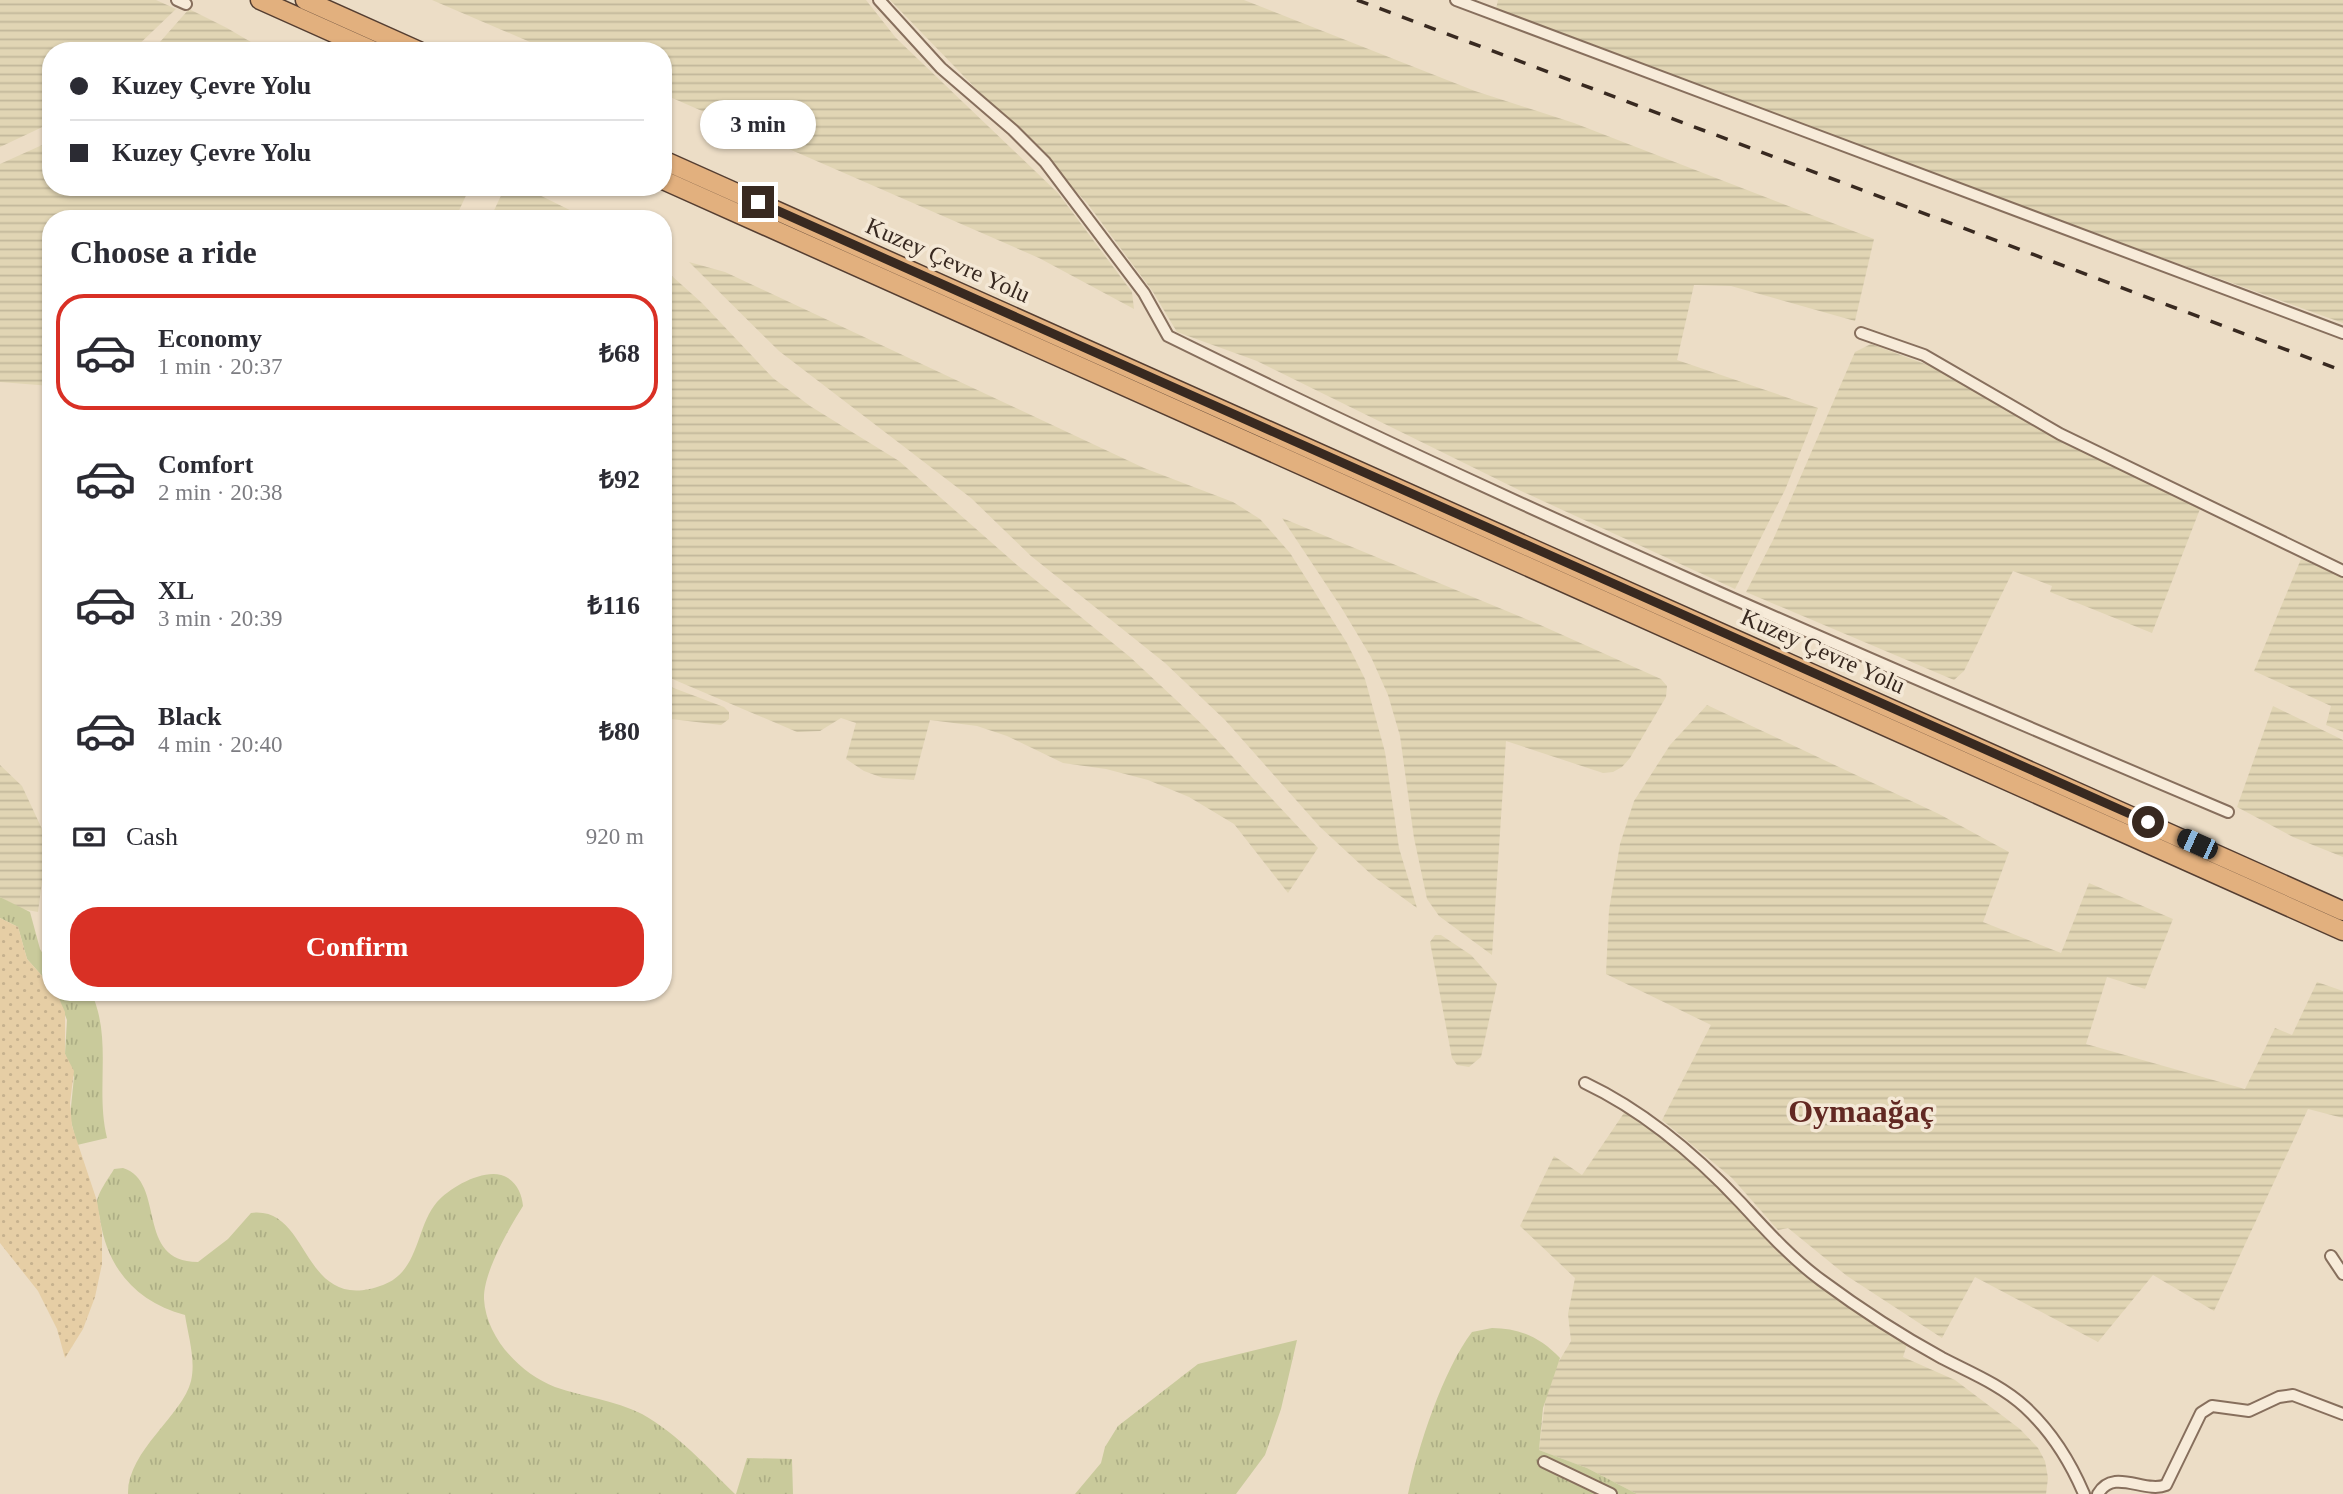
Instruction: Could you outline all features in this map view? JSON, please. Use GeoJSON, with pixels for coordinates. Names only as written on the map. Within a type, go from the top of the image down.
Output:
{"type":"FeatureCollection","features":[{"type":"Feature","properties":{"kind":"highway"},"geometry":{"type":"LineString","coordinates":[[260,0],[353,42]]}},
{"type":"Feature","properties":{"kind":"highway"},"geometry":{"type":"LineString","coordinates":[[305,0],[398,42]]}},
{"type":"Feature","properties":{"kind":"highway","name":"Kuzey Çevre Yolu"},"geometry":{"type":"LineString","coordinates":[[672,164],[2343,911]]}},
{"type":"Feature","properties":{"kind":"highway","name":"Kuzey Çevre Yolu"},"geometry":{"type":"LineString","coordinates":[[672,184],[2342,931]]}},
{"type":"Feature","properties":{"kind":"street"},"geometry":{"type":"LineString","coordinates":[[879,0],[941,68],[1013,130],[1045,162],[1144,293],[1168,336],[1553,518],[1931,685],[2228,811]]}},
{"type":"Feature","properties":{"kind":"street"},"geometry":{"type":"LineString","coordinates":[[1456,0],[2343,333]]}},
{"type":"Feature","properties":{"kind":"street"},"geometry":{"type":"LineString","coordinates":[[1861,333],[1924,355],[2060,434],[2343,571]]}},
{"type":"Feature","properties":{"kind":"street"},"geometry":{"type":"LineString","coordinates":[[1585,1083],[1631,1108],[1661,1130],[1724,1186],[1779,1244],[1826,1284],[1912,1341],[1986,1380],[2022,1405],[2060,1448],[2084,1494]]}},
{"type":"Feature","properties":{"kind":"street"},"geometry":{"type":"LineString","coordinates":[[2331,1256],[2343,1275]]}},
{"type":"Feature","properties":{"kind":"street"},"geometry":{"type":"LineString","coordinates":[[2098,1494],[2102,1487],[2115,1482],[2157,1489],[2166,1485],[2201,1413],[2211,1406],[2249,1411],[2279,1397],[2293,1395],[2343,1414]]}},
{"type":"Feature","properties":{"kind":"street"},"geometry":{"type":"LineString","coordinates":[[1544,1462],[1611,1494]]}},
{"type":"Feature","properties":{"kind":"shaded area"},"geometry":{"type":"Polygon","coordinates":[[[0,0],[156,0],[176,9],[141,42],[42,42],[42,127],[0,147],[0,0]]]}},
{"type":"Feature","properties":{"kind":"shaded area"},"geometry":{"type":"Polygon","coordinates":[[[432,0],[866,0],[896,38],[1058,193],[1132,292],[1134,309],[1039,258],[672,98],[672,42],[530,42],[432,0]]]}},
{"type":"Feature","properties":{"kind":"shaded area"},"geometry":{"type":"Polygon","coordinates":[[[890,0],[1244,0],[1475,91],[1574,123],[1874,239],[1855,321],[1731,286],[1694,285],[1677,360],[1818,408],[1785,490],[1735,589],[1521,491],[1257,361],[1177,332],[1153,292],[1087,203],[890,0]]]}},
{"type":"Feature","properties":{"kind":"shaded area"},"geometry":{"type":"Polygon","coordinates":[[[1498,0],[2343,0],[2343,323],[2013,204],[1496,9],[1498,0]]]}},
{"type":"Feature","properties":{"kind":"shaded area"},"geometry":{"type":"Polygon","coordinates":[[[189,9],[251,42],[160,42],[189,9]]]}},
{"type":"Feature","properties":{"kind":"shaded area"},"geometry":{"type":"Polygon","coordinates":[[[42,145],[42,196],[466,196],[459,210],[42,210],[42,385],[0,382],[0,164],[42,145]]]}},
{"type":"Feature","properties":{"kind":"shaded area"},"geometry":{"type":"Polygon","coordinates":[[[501,196],[541,196],[570,210],[494,210],[501,196]]]}},
{"type":"Feature","properties":{"kind":"shaded area"},"geometry":{"type":"Polygon","coordinates":[[[689,262],[725,272],[1144,468],[1233,502],[1260,519],[1290,553],[1347,643],[1365,679],[1385,752],[1399,848],[1417,908],[1374,877],[1320,827],[1225,720],[1165,663],[1031,556],[971,498],[779,351],[689,262]]]}},
{"type":"Feature","properties":{"kind":"shaded area"},"geometry":{"type":"Polygon","coordinates":[[[672,276],[702,303],[773,378],[810,406],[899,461],[1017,565],[1130,657],[1204,726],[1318,848],[1288,893],[1234,824],[1189,797],[1148,780],[1106,769],[1063,763],[1007,736],[977,726],[930,720],[914,780],[883,778],[864,771],[846,759],[856,723],[841,718],[820,731],[797,732],[672,679],[672,276]]]}},
{"type":"Feature","properties":{"kind":"shaded area"},"geometry":{"type":"Polygon","coordinates":[[[1871,344],[1944,371],[2059,440],[2200,509],[2152,633],[2050,592],[2052,586],[2013,571],[1964,671],[1954,680],[1746,592],[1773,540],[1855,352],[1871,344]]]}},
{"type":"Feature","properties":{"kind":"shaded area"},"geometry":{"type":"Polygon","coordinates":[[[1282,518],[1538,624],[1661,679],[1667,686],[1666,697],[1630,758],[1613,772],[1603,773],[1506,741],[1492,955],[1439,916],[1427,899],[1414,838],[1400,736],[1388,695],[1371,657],[1282,518]]]}},
{"type":"Feature","properties":{"kind":"shaded area"},"geometry":{"type":"Polygon","coordinates":[[[2301,559],[2343,576],[2343,732],[2326,725],[2331,706],[2254,671],[2301,559]]]}},
{"type":"Feature","properties":{"kind":"shaded area"},"geometry":{"type":"Polygon","coordinates":[[[672,687],[724,707],[729,712],[729,719],[721,725],[672,719],[672,687]]]}},
{"type":"Feature","properties":{"kind":"shaded area"},"geometry":{"type":"Polygon","coordinates":[[[1707,705],[1939,814],[2009,852],[1983,922],[2061,953],[2089,883],[2173,919],[2145,989],[2107,977],[2086,1044],[2245,1089],[2275,1028],[2292,1035],[2317,982],[2343,991],[2343,1118],[2308,1109],[2214,1311],[2153,1275],[2098,1342],[1975,1277],[1942,1338],[1847,1276],[1788,1228],[1778,1230],[1732,1178],[1662,1120],[1711,1025],[1606,974],[1609,910],[1620,844],[1634,801],[1670,745],[1707,705]]]}},
{"type":"Feature","properties":{"kind":"shaded area"},"geometry":{"type":"Polygon","coordinates":[[[2273,706],[2343,740],[2343,857],[2293,837],[2237,807],[2273,706]]]}},
{"type":"Feature","properties":{"kind":"shaded area"},"geometry":{"type":"Polygon","coordinates":[[[0,765],[22,786],[42,829],[42,882],[38,912],[22,909],[0,897],[0,765]]]}},
{"type":"Feature","properties":{"kind":"shaded area"},"geometry":{"type":"Polygon","coordinates":[[[1435,935],[1441,935],[1471,955],[1497,984],[1481,1057],[1469,1067],[1457,1065],[1452,1058],[1430,942],[1435,935]]]}},
{"type":"Feature","properties":{"kind":"shaded area"},"geometry":{"type":"Polygon","coordinates":[[[1626,1110],[1695,1165],[1771,1238],[1909,1338],[1903,1357],[1955,1380],[2020,1429],[2038,1448],[2045,1461],[2048,1478],[2046,1494],[1637,1494],[1587,1468],[1539,1450],[1546,1394],[1555,1368],[1571,1341],[1568,1314],[1575,1278],[1520,1226],[1554,1156],[1582,1175],[1626,1110]]]}},
{"type":"Feature","properties":{"kind":"green space"},"geometry":{"type":"Polygon","coordinates":[[[0,897],[30,912],[42,952],[42,976],[27,959],[18,927],[0,918],[0,897]]]}},
{"type":"Feature","properties":{"kind":"green space"},"geometry":{"type":"Polygon","coordinates":[[[60,1001],[94,1001],[103,1046],[103,1101],[107,1138],[77,1145],[70,1117],[74,1077],[65,1054],[67,1020],[60,1001]]]}},
{"type":"Feature","properties":{"kind":"green space"},"geometry":{"type":"Polygon","coordinates":[[[123,1168],[136,1176],[144,1189],[158,1236],[165,1249],[178,1259],[198,1262],[228,1239],[251,1213],[271,1215],[286,1225],[321,1274],[336,1286],[356,1290],[383,1285],[404,1270],[430,1212],[451,1190],[481,1176],[491,1174],[508,1178],[519,1190],[523,1206],[504,1238],[485,1288],[486,1313],[498,1341],[518,1364],[542,1381],[621,1405],[655,1422],[691,1451],[735,1494],[128,1494],[136,1463],[186,1394],[193,1365],[185,1315],[138,1292],[109,1253],[97,1207],[98,1199],[114,1169],[123,1168]]]}},
{"type":"Feature","properties":{"kind":"green space"},"geometry":{"type":"Polygon","coordinates":[[[1492,1328],[1512,1330],[1529,1336],[1560,1358],[1543,1408],[1539,1450],[1587,1468],[1637,1494],[1408,1494],[1425,1432],[1451,1367],[1472,1332],[1492,1328]]]}},
{"type":"Feature","properties":{"kind":"green space"},"geometry":{"type":"Polygon","coordinates":[[[1297,1340],[1281,1409],[1265,1455],[1236,1494],[1075,1494],[1101,1463],[1105,1447],[1118,1426],[1198,1364],[1297,1340]]]}},
{"type":"Feature","properties":{"kind":"green space"},"geometry":{"type":"Polygon","coordinates":[[[747,1458],[792,1459],[793,1494],[736,1494],[747,1458]]]}},
{"type":"Feature","properties":{"kind":"sand"},"geometry":{"type":"Polygon","coordinates":[[[0,918],[18,927],[27,959],[42,976],[42,1001],[60,1001],[65,1012],[65,1054],[74,1071],[70,1103],[72,1126],[97,1201],[102,1232],[102,1264],[95,1297],[83,1329],[65,1358],[57,1329],[38,1291],[0,1243],[0,918]]]}},
{"type":"Feature","properties":{"kind":"railway"},"geometry":{"type":"LineString","coordinates":[[1357,0],[2343,371]]}},
{"type":"Feature","properties":{"kind":"district","name":"Oymaağaç"},"geometry":{"type":"Point","coordinates":[1861,1111]}},
{"type":"Feature","properties":{"kind":"route"},"geometry":{"type":"LineString","coordinates":[[758,202],[2148,822]]}}]}
